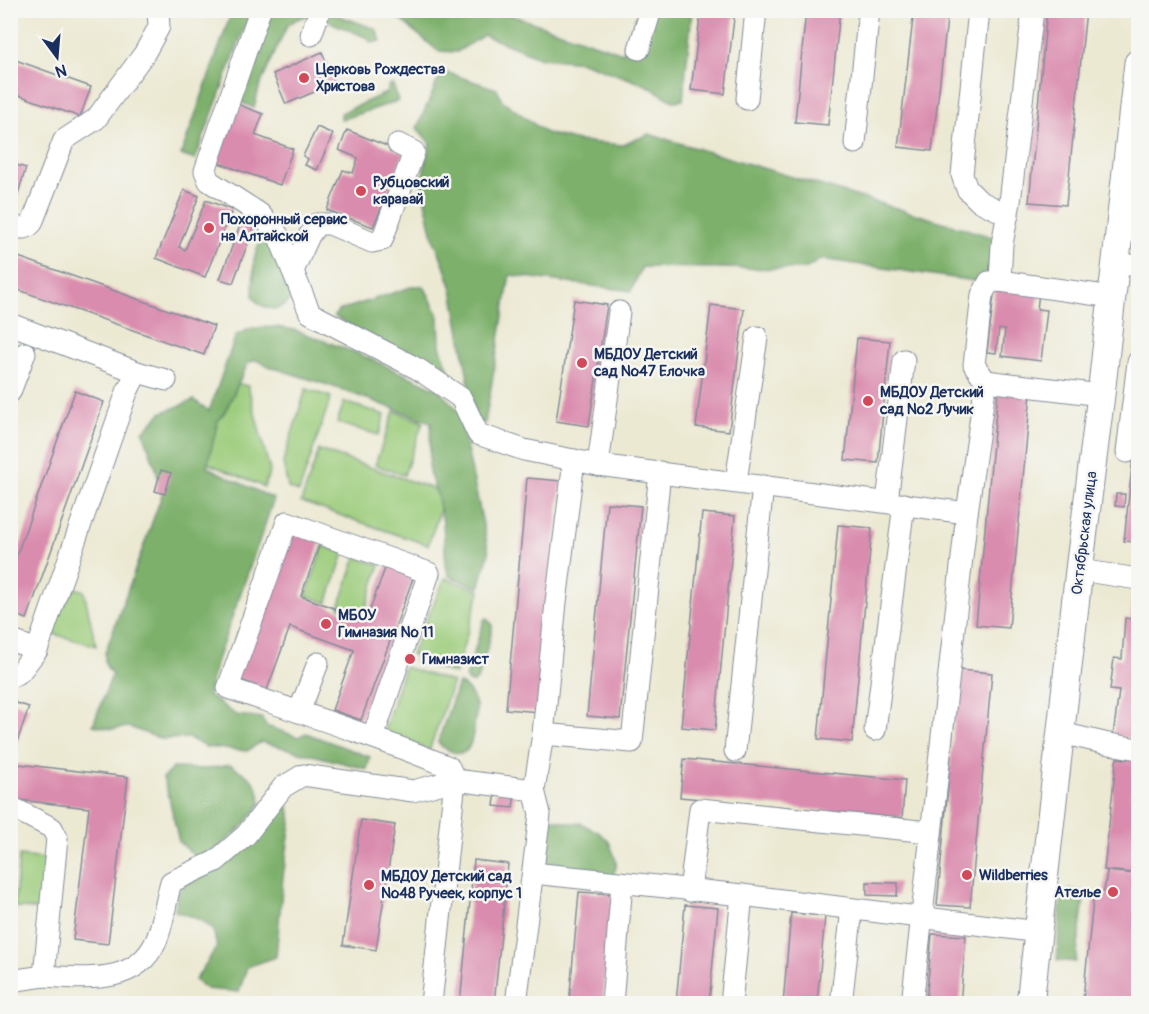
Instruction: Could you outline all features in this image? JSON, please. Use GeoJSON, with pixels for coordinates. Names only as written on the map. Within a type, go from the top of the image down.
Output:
{"type":"FeatureCollection","features":[{"type":"Feature","properties":{"kind":"main road","name":"Октябрьская улица"},"geometry":{"type":"LineString","coordinates":[[1030,1004],[1112,297],[1127,264],[1138,63]]}},
{"type":"Feature","properties":{"kind":"lane"},"geometry":{"type":"LineString","coordinates":[[10,225],[23,229],[28,228],[32,223],[64,140],[96,118],[144,54],[159,27],[158,10]]}},
{"type":"Feature","properties":{"kind":"lane"},"geometry":{"type":"LineString","coordinates":[[260,10],[205,171],[209,181],[260,214],[278,235],[310,313],[418,369],[461,398],[478,434],[524,450],[598,465],[967,513]]}},
{"type":"Feature","properties":{"kind":"lane"},"geometry":{"type":"LineString","coordinates":[[311,35],[320,10]]}},
{"type":"Feature","properties":{"kind":"lane"},"geometry":{"type":"LineString","coordinates":[[639,49],[651,10]]}},
{"type":"Feature","properties":{"kind":"lane"},"geometry":{"type":"LineString","coordinates":[[747,99],[756,10]]}},
{"type":"Feature","properties":{"kind":"lane"},"geometry":{"type":"LineString","coordinates":[[855,143],[869,10]]}},
{"type":"Feature","properties":{"kind":"lane"},"geometry":{"type":"LineString","coordinates":[[979,10],[962,175],[968,189],[979,201],[1008,215]]}},
{"type":"Feature","properties":{"kind":"lane"},"geometry":{"type":"LineString","coordinates":[[1000,281],[1002,244],[1008,215],[1033,10]]}},
{"type":"Feature","properties":{"kind":"lane"},"geometry":{"type":"LineString","coordinates":[[293,272],[317,224],[330,224],[372,242],[382,240],[414,152],[398,144]]}},
{"type":"Feature","properties":{"kind":"lane"},"geometry":{"type":"LineString","coordinates":[[912,1004],[967,513],[986,381],[974,365],[982,295],[989,282],[1000,281],[1112,297]]}},
{"type":"Feature","properties":{"kind":"lane"},"geometry":{"type":"LineString","coordinates":[[598,465],[619,312]]}},
{"type":"Feature","properties":{"kind":"lane"},"geometry":{"type":"LineString","coordinates":[[10,324],[137,372],[166,380]]}},
{"type":"Feature","properties":{"kind":"lane"},"geometry":{"type":"LineString","coordinates":[[736,483],[757,337]]}},
{"type":"Feature","properties":{"kind":"lane"},"geometry":{"type":"LineString","coordinates":[[10,392],[25,353]]}},
{"type":"Feature","properties":{"kind":"lane"},"geometry":{"type":"LineString","coordinates":[[875,730],[895,503],[904,360]]}},
{"type":"Feature","properties":{"kind":"lane"},"geometry":{"type":"LineString","coordinates":[[1127,452],[1138,362]]}},
{"type":"Feature","properties":{"kind":"lane"},"geometry":{"type":"LineString","coordinates":[[10,677],[20,672],[37,650],[127,392],[137,372]]}},
{"type":"Feature","properties":{"kind":"lane"},"geometry":{"type":"LineString","coordinates":[[986,381],[1101,395]]}},
{"type":"Feature","properties":{"kind":"lane"},"geometry":{"type":"LineString","coordinates":[[516,1004],[540,814],[534,790],[543,734],[556,602],[574,460]]}},
{"type":"Feature","properties":{"kind":"lane"},"geometry":{"type":"LineString","coordinates":[[543,734],[632,742],[660,472]]}},
{"type":"Feature","properties":{"kind":"lane"},"geometry":{"type":"LineString","coordinates":[[735,751],[763,486]]}},
{"type":"Feature","properties":{"kind":"lane"},"geometry":{"type":"LineString","coordinates":[[373,737],[429,573],[287,522],[228,688],[373,737],[449,767],[454,780],[431,1004]]}},
{"type":"Feature","properties":{"kind":"lane"},"geometry":{"type":"LineString","coordinates":[[1079,570],[1138,579]]}},
{"type":"Feature","properties":{"kind":"lane"},"geometry":{"type":"LineString","coordinates":[[10,640],[37,650]]}},
{"type":"Feature","properties":{"kind":"lane"},"geometry":{"type":"LineString","coordinates":[[299,712],[318,663]]}},
{"type":"Feature","properties":{"kind":"lane"},"geometry":{"type":"LineString","coordinates":[[1061,733],[1138,749]]}},
{"type":"Feature","properties":{"kind":"lane"},"geometry":{"type":"LineString","coordinates":[[10,981],[44,976],[94,978],[121,974],[138,964],[148,955],[157,940],[171,882],[216,861],[246,835],[283,787],[303,775],[413,791],[454,780],[534,790]]}},
{"type":"Feature","properties":{"kind":"lane"},"geometry":{"type":"LineString","coordinates":[[15,808],[52,828],[57,838],[44,976]]}},
{"type":"Feature","properties":{"kind":"lane"},"geometry":{"type":"LineString","coordinates":[[690,891],[700,809],[930,832]]}},
{"type":"Feature","properties":{"kind":"lane"},"geometry":{"type":"LineString","coordinates":[[533,873],[742,895],[1039,932]]}},
{"type":"Feature","properties":{"kind":"lane"},"geometry":{"type":"LineString","coordinates":[[612,1004],[622,883]]}},
{"type":"Feature","properties":{"kind":"lane"},"geometry":{"type":"LineString","coordinates":[[731,1004],[742,895]]}},
{"type":"Feature","properties":{"kind":"lane"},"geometry":{"type":"LineString","coordinates":[[841,1004],[852,909]]}},
{"type":"Feature","properties":{"kind":"green space"},"geometry":{"type":"Polygon","coordinates":[[[232,11],[250,13],[195,160],[181,155],[232,11]]]}},
{"type":"Feature","properties":{"kind":"green space"},"geometry":{"type":"Polygon","coordinates":[[[272,11],[317,11],[287,26],[259,88],[254,108],[238,101],[272,11]]]}},
{"type":"Feature","properties":{"kind":"green space"},"geometry":{"type":"Polygon","coordinates":[[[326,11],[376,29],[381,41],[371,43],[368,38],[323,19],[326,11]]]}},
{"type":"Feature","properties":{"kind":"green space"},"geometry":{"type":"Polygon","coordinates":[[[390,11],[502,11],[623,53],[638,11],[692,11],[683,100],[673,101],[646,85],[582,62],[541,58],[484,35],[457,52],[438,51],[390,11]]]}},
{"type":"Feature","properties":{"kind":"green space"},"geometry":{"type":"Polygon","coordinates":[[[442,71],[497,89],[502,100],[546,133],[578,141],[622,145],[649,134],[996,238],[988,272],[975,287],[974,281],[821,259],[805,269],[642,267],[631,291],[510,275],[485,423],[476,423],[452,289],[434,241],[421,183],[430,143],[417,128],[442,71]]]}},
{"type":"Feature","properties":{"kind":"green space"},"geometry":{"type":"Polygon","coordinates":[[[393,84],[398,101],[341,120],[341,113],[388,92],[388,86],[393,84]]]}},
{"type":"Feature","properties":{"kind":"green space"},"geometry":{"type":"Polygon","coordinates":[[[263,233],[268,233],[293,293],[287,304],[277,309],[259,304],[253,296],[254,259],[263,233]]]}},
{"type":"Feature","properties":{"kind":"green space"},"geometry":{"type":"Polygon","coordinates":[[[414,286],[424,286],[439,316],[440,346],[452,378],[446,382],[334,316],[338,311],[414,286]]]}},
{"type":"Feature","properties":{"kind":"green space"},"geometry":{"type":"Polygon","coordinates":[[[276,327],[295,330],[359,354],[437,389],[459,411],[489,553],[479,588],[449,576],[446,566],[443,522],[429,472],[431,422],[256,360],[248,363],[226,410],[218,421],[207,467],[274,499],[217,660],[208,695],[236,715],[262,718],[266,726],[298,737],[306,733],[370,757],[367,769],[261,742],[247,751],[206,747],[189,738],[161,739],[129,727],[112,729],[93,725],[112,675],[105,664],[105,653],[162,495],[143,432],[161,413],[194,400],[209,411],[236,335],[252,328],[276,327]]]}},
{"type":"Feature","properties":{"kind":"green space"},"geometry":{"type":"Polygon","coordinates":[[[232,382],[248,386],[270,471],[264,487],[200,460],[232,382]]]}},
{"type":"Feature","properties":{"kind":"green space"},"geometry":{"type":"Polygon","coordinates":[[[306,389],[331,397],[299,492],[288,488],[283,462],[306,389]]]}},
{"type":"Feature","properties":{"kind":"green space"},"geometry":{"type":"Polygon","coordinates":[[[344,402],[385,415],[379,435],[337,423],[344,402]]]}},
{"type":"Feature","properties":{"kind":"green space"},"geometry":{"type":"Polygon","coordinates":[[[394,411],[423,422],[404,475],[375,465],[394,411]]]}},
{"type":"Feature","properties":{"kind":"green space"},"geometry":{"type":"Polygon","coordinates":[[[319,450],[446,493],[428,545],[301,502],[319,450]]]}},
{"type":"Feature","properties":{"kind":"green space"},"geometry":{"type":"Polygon","coordinates":[[[323,546],[344,553],[327,603],[306,596],[323,546]]]}},
{"type":"Feature","properties":{"kind":"green space"},"geometry":{"type":"Polygon","coordinates":[[[356,557],[380,565],[363,616],[339,607],[356,557]]]}},
{"type":"Feature","properties":{"kind":"green space"},"geometry":{"type":"Polygon","coordinates":[[[445,578],[480,591],[455,674],[415,661],[416,656],[411,654],[445,578]]]}},
{"type":"Feature","properties":{"kind":"green space"},"geometry":{"type":"Polygon","coordinates":[[[66,585],[84,591],[96,646],[50,633],[66,585]]]}},
{"type":"Feature","properties":{"kind":"green space"},"geometry":{"type":"Polygon","coordinates":[[[486,618],[492,624],[492,631],[479,677],[471,683],[466,678],[486,618]]]}},
{"type":"Feature","properties":{"kind":"green space"},"geometry":{"type":"Polygon","coordinates":[[[404,667],[453,682],[429,751],[384,731],[404,667]]]}},
{"type":"Feature","properties":{"kind":"green space"},"geometry":{"type":"Polygon","coordinates":[[[458,683],[469,691],[476,708],[476,716],[471,742],[467,750],[456,753],[438,742],[458,683]]]}},
{"type":"Feature","properties":{"kind":"green space"},"geometry":{"type":"Polygon","coordinates":[[[230,765],[252,780],[258,789],[261,803],[245,824],[211,855],[195,856],[179,842],[163,778],[173,768],[205,769],[230,765]]]}},
{"type":"Feature","properties":{"kind":"green space"},"geometry":{"type":"Polygon","coordinates":[[[289,807],[291,823],[283,877],[276,957],[247,967],[239,992],[206,989],[195,980],[217,947],[213,929],[198,919],[175,911],[177,894],[186,883],[271,814],[281,808],[289,807]]]}},
{"type":"Feature","properties":{"kind":"green space"},"geometry":{"type":"Polygon","coordinates":[[[550,818],[569,823],[581,823],[598,831],[609,842],[615,859],[616,867],[612,876],[540,868],[546,823],[550,818]]]}},
{"type":"Feature","properties":{"kind":"green space"},"geometry":{"type":"Polygon","coordinates":[[[19,856],[46,859],[41,910],[14,907],[19,856]]]}},
{"type":"Feature","properties":{"kind":"green space"},"geometry":{"type":"Polygon","coordinates":[[[1071,890],[1083,892],[1084,898],[1076,962],[1057,960],[1061,898],[1071,890]]]}},
{"type":"Feature","properties":{"kind":"building"},"geometry":{"type":"Polygon","coordinates":[[[701,10],[735,10],[725,94],[691,90],[701,10]]]}},
{"type":"Feature","properties":{"kind":"building"},"geometry":{"type":"Polygon","coordinates":[[[806,10],[840,10],[828,125],[795,122],[806,10]]]}},
{"type":"Feature","properties":{"kind":"building"},"geometry":{"type":"Polygon","coordinates":[[[914,10],[948,10],[932,151],[898,147],[914,10]]]}},
{"type":"Feature","properties":{"kind":"building"},"geometry":{"type":"Polygon","coordinates":[[[1047,10],[1086,10],[1066,205],[1029,202],[1047,10]]]}},
{"type":"Feature","properties":{"kind":"building","name":"Церковь Рождества Христова"},"geometry":{"type":"Polygon","coordinates":[[[322,52],[335,83],[286,104],[273,74],[322,52]]]}},
{"type":"Feature","properties":{"kind":"building"},"geometry":{"type":"Polygon","coordinates":[[[10,58],[91,87],[80,117],[10,92],[14,78],[10,77],[10,58]]]}},
{"type":"Feature","properties":{"kind":"building"},"geometry":{"type":"Polygon","coordinates":[[[237,104],[263,114],[255,135],[293,149],[280,185],[216,162],[237,104]]]}},
{"type":"Feature","properties":{"kind":"building"},"geometry":{"type":"Polygon","coordinates":[[[317,127],[333,134],[317,170],[305,165],[308,159],[303,156],[317,127]]]}},
{"type":"Feature","properties":{"kind":"building","name":"Рубцовский каравай"},"geometry":{"type":"Polygon","coordinates":[[[347,130],[404,153],[373,227],[327,210],[343,170],[353,173],[358,158],[339,150],[347,130]]]}},
{"type":"Feature","properties":{"kind":"building"},"geometry":{"type":"Polygon","coordinates":[[[10,163],[26,168],[16,200],[10,198],[10,163]]]}},
{"type":"Feature","properties":{"kind":"building","name":"Похоронный сервис на Алтайской"},"geometry":{"type":"Polygon","coordinates":[[[184,190],[199,196],[179,247],[185,250],[206,200],[232,210],[205,277],[156,258],[184,190]]]}},
{"type":"Feature","properties":{"kind":"building"},"geometry":{"type":"Polygon","coordinates":[[[242,220],[255,224],[233,283],[220,279],[242,220]]]}},
{"type":"Feature","properties":{"kind":"building"},"geometry":{"type":"Polygon","coordinates":[[[10,254],[214,326],[204,355],[10,287],[10,254]]]}},
{"type":"Feature","properties":{"kind":"building"},"geometry":{"type":"Polygon","coordinates":[[[995,287],[1039,293],[1037,309],[1047,310],[1041,361],[1002,356],[1005,330],[999,329],[996,353],[987,352],[995,287]]]}},
{"type":"Feature","properties":{"kind":"building","name":"МБДОУ Детский сад №47 Елочка"},"geometry":{"type":"Polygon","coordinates":[[[574,300],[607,305],[589,426],[556,421],[574,300]]]}},
{"type":"Feature","properties":{"kind":"building"},"geometry":{"type":"Polygon","coordinates":[[[711,305],[744,309],[729,431],[696,427],[711,305]]]}},
{"type":"Feature","properties":{"kind":"building","name":"МБДОУ Детский сад №2 Лучик"},"geometry":{"type":"Polygon","coordinates":[[[857,338],[890,341],[878,463],[845,460],[857,338]]]}},
{"type":"Feature","properties":{"kind":"building"},"geometry":{"type":"Polygon","coordinates":[[[998,390],[1031,393],[1009,628],[976,625],[998,390]]]}},
{"type":"Feature","properties":{"kind":"building"},"geometry":{"type":"Polygon","coordinates":[[[75,391],[104,402],[27,619],[10,613],[10,574],[75,391]]]}},
{"type":"Feature","properties":{"kind":"building"},"geometry":{"type":"Polygon","coordinates":[[[1138,419],[1138,542],[1124,541],[1138,419]]]}},
{"type":"Feature","properties":{"kind":"building"},"geometry":{"type":"Polygon","coordinates":[[[161,470],[171,473],[165,494],[155,491],[161,470]]]}},
{"type":"Feature","properties":{"kind":"building"},"geometry":{"type":"Polygon","coordinates":[[[527,478],[561,481],[539,712],[506,709],[527,478]]]}},
{"type":"Feature","properties":{"kind":"building"},"geometry":{"type":"Polygon","coordinates":[[[1116,494],[1125,494],[1124,507],[1115,506],[1116,494]]]}},
{"type":"Feature","properties":{"kind":"building"},"geometry":{"type":"Polygon","coordinates":[[[607,503],[641,506],[620,719],[587,716],[607,503]]]}},
{"type":"Feature","properties":{"kind":"building"},"geometry":{"type":"Polygon","coordinates":[[[702,513],[735,516],[715,730],[681,727],[702,513]]]}},
{"type":"Feature","properties":{"kind":"building"},"geometry":{"type":"Polygon","coordinates":[[[838,525],[872,528],[852,742],[818,739],[838,525]]]}},
{"type":"Feature","properties":{"kind":"building","name":"МБОУ Гимназия № 11"},"geometry":{"type":"Polygon","coordinates":[[[291,526],[322,538],[301,596],[366,620],[387,563],[415,573],[361,720],[332,710],[354,650],[290,627],[267,690],[236,678],[291,526]]]}},
{"type":"Feature","properties":{"kind":"building"},"geometry":{"type":"Polygon","coordinates":[[[1133,596],[1138,596],[1138,739],[1113,736],[1119,691],[1110,690],[1114,658],[1122,659],[1125,618],[1131,619],[1133,596]]]}},
{"type":"Feature","properties":{"kind":"building"},"geometry":{"type":"Polygon","coordinates":[[[959,670],[992,673],[970,907],[937,905],[959,670]]]}},
{"type":"Feature","properties":{"kind":"building"},"geometry":{"type":"Polygon","coordinates":[[[10,701],[29,707],[15,748],[10,747],[10,701]]]}},
{"type":"Feature","properties":{"kind":"building"},"geometry":{"type":"Polygon","coordinates":[[[1130,752],[1138,753],[1136,764],[1138,764],[1138,836],[1133,873],[1104,870],[1116,762],[1117,758],[1128,759],[1130,752]]]}},
{"type":"Feature","properties":{"kind":"building"},"geometry":{"type":"Polygon","coordinates":[[[684,759],[905,780],[902,818],[680,797],[684,759]]]}},
{"type":"Feature","properties":{"kind":"building"},"geometry":{"type":"Polygon","coordinates":[[[10,763],[128,777],[108,944],[73,940],[89,808],[10,799],[10,763]]]}},
{"type":"Feature","properties":{"kind":"building"},"geometry":{"type":"Polygon","coordinates":[[[496,791],[515,793],[513,808],[494,806],[496,791]]]}},
{"type":"Feature","properties":{"kind":"building","name":"МБДОУ Детский сад №48 Ручеек, корпус 1"},"geometry":{"type":"Polygon","coordinates":[[[361,820],[395,825],[376,950],[343,945],[361,820]]]}},
{"type":"Feature","properties":{"kind":"building"},"geometry":{"type":"Polygon","coordinates":[[[474,860],[508,864],[494,1004],[460,1004],[474,860]]]}},
{"type":"Feature","properties":{"kind":"building"},"geometry":{"type":"Polygon","coordinates":[[[1107,871],[1138,874],[1138,954],[1133,1004],[1083,999],[1094,891],[1104,892],[1107,871]]]}},
{"type":"Feature","properties":{"kind":"building"},"geometry":{"type":"Polygon","coordinates":[[[867,882],[898,883],[897,896],[867,895],[867,882]]]}},
{"type":"Feature","properties":{"kind":"building"},"geometry":{"type":"Polygon","coordinates":[[[579,892],[613,894],[603,1004],[569,1004],[579,892]]]}},
{"type":"Feature","properties":{"kind":"building"},"geometry":{"type":"Polygon","coordinates":[[[685,905],[718,908],[709,1004],[676,1004],[685,905]]]}},
{"type":"Feature","properties":{"kind":"building"},"geometry":{"type":"Polygon","coordinates":[[[791,913],[825,916],[817,1004],[783,1004],[791,913]]]}},
{"type":"Feature","properties":{"kind":"building"},"geometry":{"type":"Polygon","coordinates":[[[932,934],[966,936],[960,1004],[926,1004],[932,934]]]}},
{"type":"Feature","properties":{"kind":"place","name":"Церковь Рождества Христова"},"geometry":{"type":"Point","coordinates":[304,78]}},
{"type":"Feature","properties":{"kind":"place","name":"Рубцовский каравай"},"geometry":{"type":"Point","coordinates":[361,191]}},
{"type":"Feature","properties":{"kind":"place","name":"Похоронный сервис на Алтайской"},"geometry":{"type":"Point","coordinates":[209,228]}},
{"type":"Feature","properties":{"kind":"place","name":"МБДОУ Детский сад №47 Елочка"},"geometry":{"type":"Point","coordinates":[582,363]}},
{"type":"Feature","properties":{"kind":"place","name":"МБДОУ Детский сад №2 Лучик"},"geometry":{"type":"Point","coordinates":[868,401]}},
{"type":"Feature","properties":{"kind":"place","name":"МБОУ Гимназия № 11"},"geometry":{"type":"Point","coordinates":[326,624]}},
{"type":"Feature","properties":{"kind":"place","name":"Гимназист"},"geometry":{"type":"Point","coordinates":[410,659]}},
{"type":"Feature","properties":{"kind":"place","name":"Wildberries"},"geometry":{"type":"Point","coordinates":[967,875]}},
{"type":"Feature","properties":{"kind":"place","name":"МБДОУ Детский сад №48 Ручеек, корпус 1"},"geometry":{"type":"Point","coordinates":[369,885]}},
{"type":"Feature","properties":{"kind":"place","name":"Ателье"},"geometry":{"type":"Point","coordinates":[1113,892]}}]}
